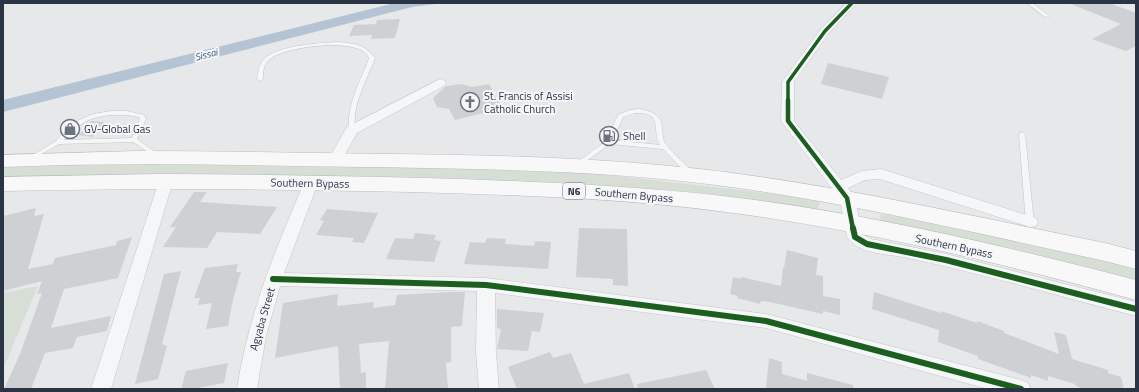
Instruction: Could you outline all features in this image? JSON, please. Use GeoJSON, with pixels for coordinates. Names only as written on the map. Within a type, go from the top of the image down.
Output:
{"type":"FeatureCollection","features":[{"type":"Feature","properties":{"kind":"highway"},"geometry":{"type":"LineString","coordinates":[[3,161],[220,157],[605,167],[843,193],[1030,229],[1136,260]]}},
{"type":"Feature","properties":{"kind":"highway","name":"Southern Bypass"},"geometry":{"type":"LineString","coordinates":[[3,184],[166,181],[449,186],[599,192],[727,205],[853,224],[1003,256],[1136,290]]}},
{"type":"Feature","properties":{"kind":"street"},"geometry":{"type":"LineString","coordinates":[[852,3],[825,31],[788,82],[788,121],[843,193],[853,224],[855,236],[867,244],[946,260],[1136,309]]}},
{"type":"Feature","properties":{"kind":"street"},"geometry":{"type":"LineString","coordinates":[[335,160],[352,130],[440,83]]}},
{"type":"Feature","properties":{"kind":"street"},"geometry":{"type":"LineString","coordinates":[[843,193],[862,176],[881,174],[1030,229]]}},
{"type":"Feature","properties":{"kind":"street"},"geometry":{"type":"LineString","coordinates":[[101,389],[166,181]]}},
{"type":"Feature","properties":{"kind":"street","name":"Agyaba Street"},"geometry":{"type":"LineString","coordinates":[[247,389],[250,360],[273,278],[311,183]]}},
{"type":"Feature","properties":{"kind":"street"},"geometry":{"type":"LineString","coordinates":[[273,278],[486,286],[766,321],[1021,389]]}},
{"type":"Feature","properties":{"kind":"street"},"geometry":{"type":"LineString","coordinates":[[486,286],[486,353],[489,389]]}},
{"type":"Feature","properties":{"kind":"lane"},"geometry":{"type":"LineString","coordinates":[[1029,3],[1047,16]]}},
{"type":"Feature","properties":{"kind":"lane"},"geometry":{"type":"LineString","coordinates":[[260,79],[264,63],[267,58],[281,52],[298,48],[342,43],[362,47],[371,53],[372,58],[358,90],[350,120],[352,130]]}},
{"type":"Feature","properties":{"kind":"lane"},"geometry":{"type":"LineString","coordinates":[[576,166],[609,142],[620,116],[628,112],[643,112],[655,116],[659,122],[660,139],[692,176]]}},
{"type":"Feature","properties":{"kind":"lane"},"geometry":{"type":"LineString","coordinates":[[27,160],[58,142],[80,121],[100,114],[134,114],[142,116],[143,120],[134,140]]}},
{"type":"Feature","properties":{"kind":"lane"},"geometry":{"type":"LineString","coordinates":[[1022,134],[1030,229]]}},
{"type":"Feature","properties":{"kind":"lane"},"geometry":{"type":"LineString","coordinates":[[58,142],[134,140],[143,144],[161,158]]}},
{"type":"Feature","properties":{"kind":"lane"},"geometry":{"type":"LineString","coordinates":[[609,142],[666,147]]}},
{"type":"Feature","properties":{"kind":"shaded area"},"geometry":{"type":"Polygon","coordinates":[[[201,163],[374,166],[590,173],[820,199],[818,209],[708,194],[656,192],[3,183],[3,167],[201,163]]]}},
{"type":"Feature","properties":{"kind":"shaded area"},"geometry":{"type":"Polygon","coordinates":[[[880,214],[913,219],[1100,259],[1136,269],[1136,286],[882,226],[880,214]]]}},
{"type":"Feature","properties":{"kind":"shaded area"},"geometry":{"type":"Polygon","coordinates":[[[38,286],[3,369],[3,293],[38,286]]]}},
{"type":"Feature","properties":{"kind":"water","name":"Sissai"},"geometry":{"type":"Polygon","coordinates":[[[395,3],[443,3],[412,7],[3,112],[3,100],[395,3]]]}},
{"type":"Feature","properties":{"kind":"building"},"geometry":{"type":"Polygon","coordinates":[[[1068,3],[1109,3],[1136,13],[1136,46],[1126,51],[1092,39],[1121,24],[1068,3]]]}},
{"type":"Feature","properties":{"kind":"building"},"geometry":{"type":"Polygon","coordinates":[[[400,19],[395,38],[371,39],[372,35],[349,36],[354,25],[376,24],[377,20],[400,19]]]}},
{"type":"Feature","properties":{"kind":"building"},"geometry":{"type":"Polygon","coordinates":[[[828,63],[889,77],[882,99],[821,84],[828,63]]]}},
{"type":"Feature","properties":{"kind":"building"},"geometry":{"type":"Polygon","coordinates":[[[462,84],[472,87],[489,84],[500,103],[495,110],[455,120],[449,109],[437,107],[433,98],[446,86],[462,84]]]}},
{"type":"Feature","properties":{"kind":"building"},"geometry":{"type":"Polygon","coordinates":[[[91,121],[104,122],[93,137],[79,135],[91,121]]]}},
{"type":"Feature","properties":{"kind":"building"},"geometry":{"type":"Polygon","coordinates":[[[194,192],[207,192],[200,202],[277,207],[260,234],[217,232],[207,248],[163,247],[176,227],[170,227],[194,192]]]}},
{"type":"Feature","properties":{"kind":"building"},"geometry":{"type":"Polygon","coordinates":[[[36,208],[34,216],[44,214],[28,269],[53,264],[55,258],[116,245],[117,241],[132,237],[118,278],[64,289],[51,328],[111,316],[107,331],[77,337],[73,348],[45,353],[31,389],[4,389],[20,354],[42,293],[37,294],[42,281],[3,291],[3,216],[36,208]]]}},
{"type":"Feature","properties":{"kind":"building"},"geometry":{"type":"Polygon","coordinates":[[[327,209],[378,213],[364,243],[352,242],[354,238],[316,235],[324,221],[320,220],[327,209]]]}},
{"type":"Feature","properties":{"kind":"building"},"geometry":{"type":"Polygon","coordinates":[[[579,228],[627,229],[628,286],[613,285],[613,279],[576,277],[579,228]]]}},
{"type":"Feature","properties":{"kind":"building"},"geometry":{"type":"Polygon","coordinates":[[[415,233],[436,235],[434,240],[441,241],[434,262],[386,259],[395,238],[413,239],[415,233]]]}},
{"type":"Feature","properties":{"kind":"building"},"geometry":{"type":"Polygon","coordinates":[[[487,238],[506,239],[505,244],[534,246],[535,241],[551,242],[548,269],[464,264],[470,242],[485,243],[487,238]]]}},
{"type":"Feature","properties":{"kind":"building"},"geometry":{"type":"Polygon","coordinates":[[[787,250],[818,258],[816,275],[823,276],[823,296],[840,299],[840,315],[823,311],[823,314],[770,302],[761,301],[760,304],[737,298],[738,296],[730,294],[733,277],[741,279],[741,277],[781,286],[787,250]]]}},
{"type":"Feature","properties":{"kind":"building"},"geometry":{"type":"Polygon","coordinates":[[[238,264],[236,272],[241,272],[233,299],[228,326],[206,329],[212,303],[198,305],[200,298],[194,298],[205,268],[238,264]]]}},
{"type":"Feature","properties":{"kind":"building"},"geometry":{"type":"Polygon","coordinates":[[[181,271],[162,344],[167,346],[158,379],[135,384],[164,274],[181,271]]]}},
{"type":"Feature","properties":{"kind":"building"},"geometry":{"type":"Polygon","coordinates":[[[465,292],[462,326],[451,327],[451,362],[446,363],[448,389],[385,389],[389,341],[359,344],[361,373],[366,372],[366,389],[340,389],[338,346],[275,358],[283,303],[338,294],[337,306],[374,302],[373,308],[395,305],[397,295],[465,292]]]}},
{"type":"Feature","properties":{"kind":"building"},"geometry":{"type":"Polygon","coordinates":[[[874,292],[941,313],[941,311],[977,323],[977,321],[1059,354],[1054,332],[1066,335],[1072,359],[1108,370],[1108,373],[1121,377],[1124,389],[1084,389],[1076,386],[1075,384],[1048,376],[1048,381],[1031,375],[1031,378],[978,359],[978,356],[938,342],[939,330],[872,309],[874,292]]]}},
{"type":"Feature","properties":{"kind":"building"},"geometry":{"type":"Polygon","coordinates":[[[497,309],[544,313],[540,332],[532,331],[528,351],[497,349],[501,329],[497,328],[497,309]]]}},
{"type":"Feature","properties":{"kind":"building"},"geometry":{"type":"Polygon","coordinates":[[[550,352],[553,358],[571,353],[584,384],[629,373],[635,389],[517,389],[508,367],[550,352]]]}},
{"type":"Feature","properties":{"kind":"building"},"geometry":{"type":"Polygon","coordinates":[[[769,358],[782,362],[782,374],[807,381],[807,373],[853,385],[853,389],[766,389],[769,358]]]}},
{"type":"Feature","properties":{"kind":"building"},"geometry":{"type":"Polygon","coordinates":[[[228,363],[224,383],[192,389],[181,389],[186,371],[228,363]]]}},
{"type":"Feature","properties":{"kind":"building"},"geometry":{"type":"Polygon","coordinates":[[[706,370],[715,389],[638,389],[637,384],[706,370]]]}},
{"type":"Feature","properties":{"kind":"cycle path"},"geometry":{"type":"LineString","coordinates":[[852,3],[825,31],[788,82],[788,121],[847,198],[855,237],[867,244],[946,260],[1136,309]]}},
{"type":"Feature","properties":{"kind":"cycle path"},"geometry":{"type":"LineString","coordinates":[[273,279],[486,285],[766,321],[1021,389]]}},
{"type":"Feature","properties":{"kind":"place","name":"St. Francis of Assisi Catholic Church"},"geometry":{"type":"Point","coordinates":[470,102]}},
{"type":"Feature","properties":{"kind":"place","name":"GV-Global Gas"},"geometry":{"type":"Point","coordinates":[70,129]}},
{"type":"Feature","properties":{"kind":"place","name":"Shell"},"geometry":{"type":"Point","coordinates":[609,136]}}]}
